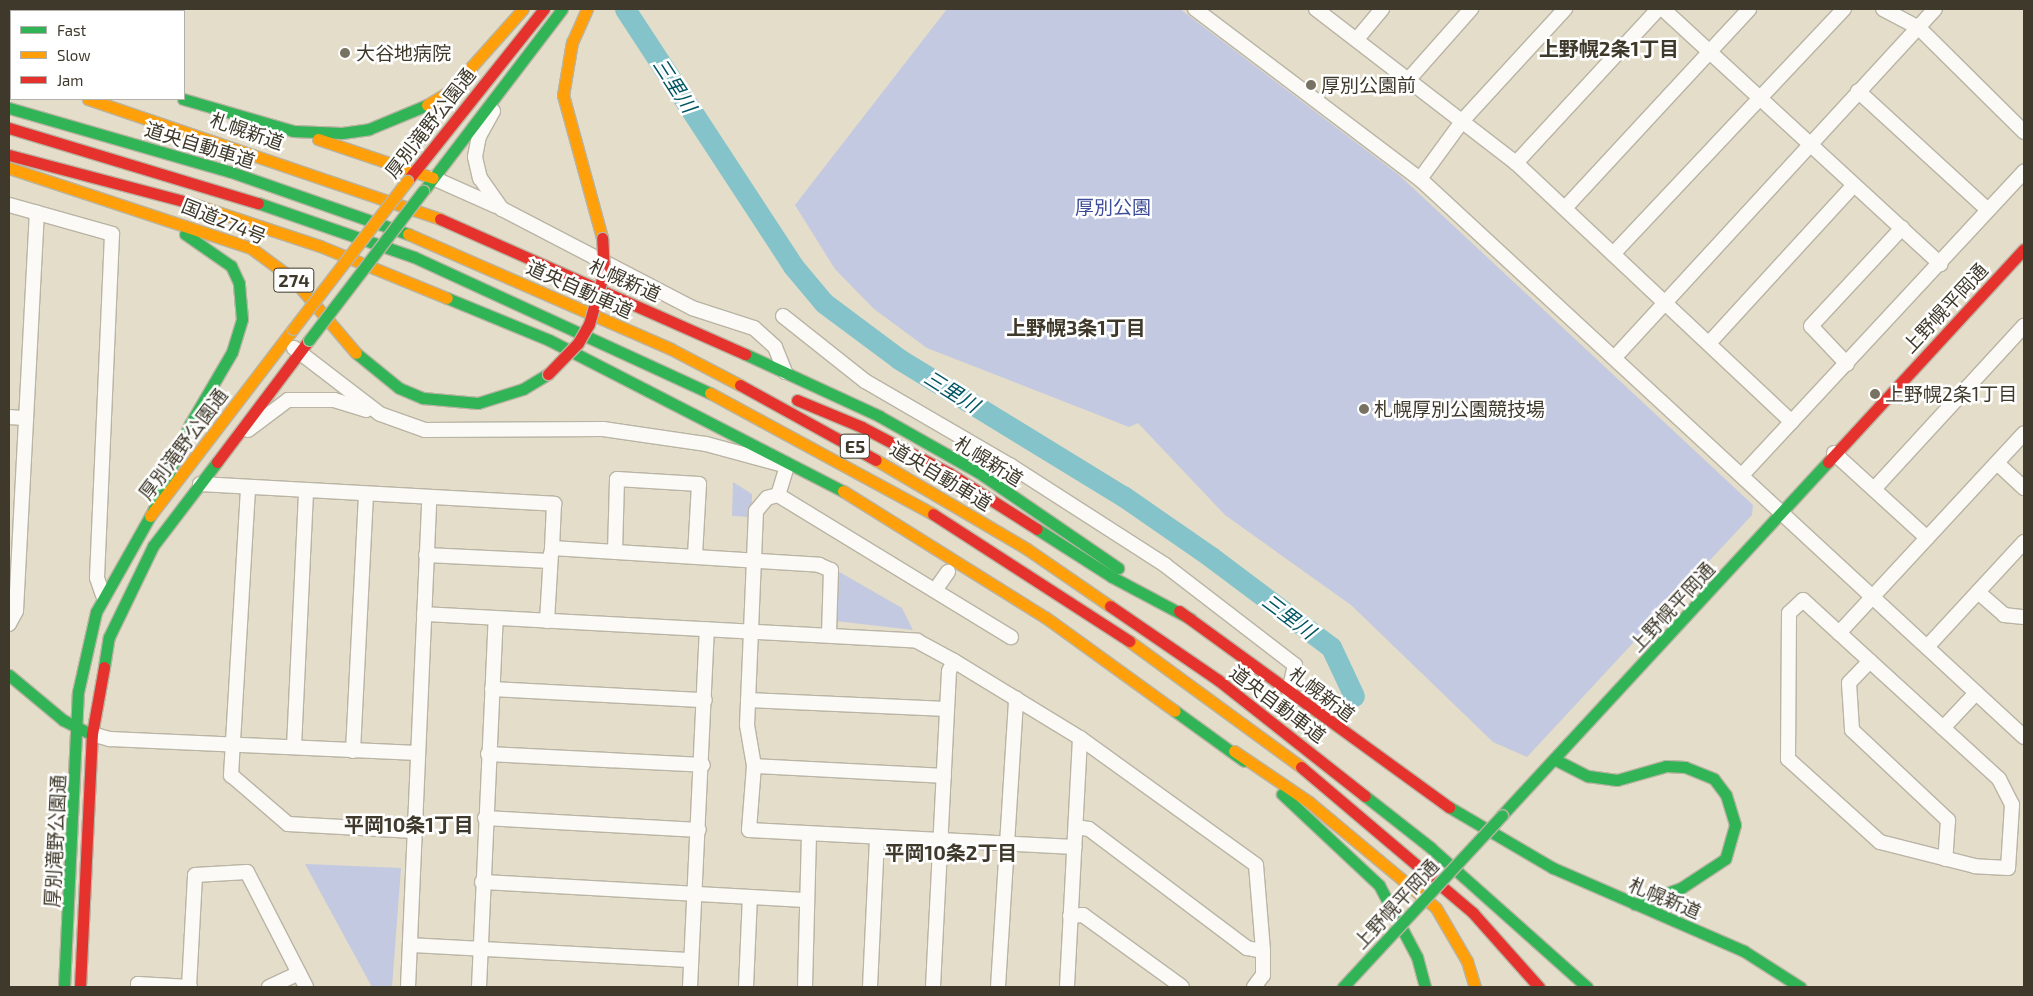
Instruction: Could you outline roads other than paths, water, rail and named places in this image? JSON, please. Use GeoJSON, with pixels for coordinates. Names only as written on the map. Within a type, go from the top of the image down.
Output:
{"type":"FeatureCollection","features":[{"type":"Feature","properties":{"kind":"main road"},"geometry":{"type":"LineString","coordinates":[[293,131],[342,134],[370,130],[431,105],[449,92],[523,9]]}},
{"type":"Feature","properties":{"kind":"main road","name":"厚別滝野公園通"},"geometry":{"type":"LineString","coordinates":[[64,987],[82,664],[103,595],[152,514],[407,181],[544,9]]}},
{"type":"Feature","properties":{"kind":"main road","name":"厚別滝野公園通"},"geometry":{"type":"LineString","coordinates":[[80,987],[92,734],[103,658],[126,598],[153,546],[562,9]]}},
{"type":"Feature","properties":{"kind":"main road","name":"国道274号"},"geometry":{"type":"LineString","coordinates":[[9,168],[226,237],[270,259],[321,309],[364,363],[399,388],[423,398],[478,403],[523,389],[548,374],[578,344],[590,324],[604,272],[602,238],[564,95],[572,42],[587,9]]}},
{"type":"Feature","properties":{"kind":"main road","name":"札幌新道"},"geometry":{"type":"LineString","coordinates":[[91,100],[440,219],[785,372],[878,416],[978,472],[1191,619],[1439,801],[1553,868],[1744,951],[1800,987]]}},
{"type":"Feature","properties":{"kind":"main road"},"geometry":{"type":"LineString","coordinates":[[185,100],[293,131],[433,178]]}},
{"type":"Feature","properties":{"kind":"main road","name":"道央自動車道"},"geometry":{"type":"LineString","coordinates":[[9,108],[231,172],[416,237],[670,349],[929,488],[1114,605],[1304,744],[1587,987]]}},
{"type":"Feature","properties":{"kind":"main road","name":"道央自動車道"},"geometry":{"type":"LineString","coordinates":[[9,128],[211,187],[414,257],[659,366],[803,440],[914,502],[1123,637],[1292,760],[1474,913],[1538,987]]}},
{"type":"Feature","properties":{"kind":"main road"},"geometry":{"type":"LineString","coordinates":[[9,155],[183,201],[399,275],[549,340],[806,469],[1045,617],[1234,752],[1309,802],[1436,908],[1467,961],[1475,987]]}},
{"type":"Feature","properties":{"kind":"main road"},"geometry":{"type":"LineString","coordinates":[[133,206],[209,247],[231,266],[242,300],[242,319],[232,352],[190,424],[152,514]]}},
{"type":"Feature","properties":{"kind":"main road","name":"上野幌平岡通"},"geometry":{"type":"LineString","coordinates":[[1343,987],[2024,249]]}},
{"type":"Feature","properties":{"kind":"main road"},"geometry":{"type":"LineString","coordinates":[[670,349],[869,431],[949,473],[1112,577],[1191,619]]}},
{"type":"Feature","properties":{"kind":"main road"},"geometry":{"type":"LineString","coordinates":[[9,675],[78,730],[92,734]]}},
{"type":"Feature","properties":{"kind":"main road"},"geometry":{"type":"LineString","coordinates":[[1234,752],[1379,885],[1417,957],[1425,987]]}},
{"type":"Feature","properties":{"kind":"main road"},"geometry":{"type":"LineString","coordinates":[[1554,759],[1588,776],[1618,780],[1666,766],[1685,767],[1714,779],[1726,795],[1735,825],[1725,859],[1681,888],[1634,904]]}},
{"type":"Feature","properties":{"kind":"main road"},"geometry":{"type":"LineString","coordinates":[[1474,913],[1527,987]]}},
{"type":"Feature","properties":{"kind":"street"},"geometry":{"type":"LineString","coordinates":[[1195,9],[1211,14],[1420,179],[1616,356],[2024,737]]}},
{"type":"Feature","properties":{"kind":"street"},"geometry":{"type":"LineString","coordinates":[[1316,9],[1463,120],[1516,163],[1710,342],[1792,422]]}},
{"type":"Feature","properties":{"kind":"street"},"geometry":{"type":"LineString","coordinates":[[1356,39],[1382,9]]}},
{"type":"Feature","properties":{"kind":"street"},"geometry":{"type":"LineString","coordinates":[[1409,79],[1471,9]]}},
{"type":"Feature","properties":{"kind":"street"},"geometry":{"type":"LineString","coordinates":[[1420,179],[1463,120],[1565,9]]}},
{"type":"Feature","properties":{"kind":"street"},"geometry":{"type":"LineString","coordinates":[[1516,163],[1658,9]]}},
{"type":"Feature","properties":{"kind":"street"},"geometry":{"type":"LineString","coordinates":[[1663,9],[1853,186],[1940,264]]}},
{"type":"Feature","properties":{"kind":"street"},"geometry":{"type":"LineString","coordinates":[[1565,208],[1749,9]]}},
{"type":"Feature","properties":{"kind":"street"},"geometry":{"type":"LineString","coordinates":[[1613,254],[1844,9]]}},
{"type":"Feature","properties":{"kind":"street"},"geometry":{"type":"LineString","coordinates":[[1883,9],[1919,28],[2024,132]]}},
{"type":"Feature","properties":{"kind":"street"},"geometry":{"type":"LineString","coordinates":[[1616,356],[1808,144],[1935,9]]}},
{"type":"Feature","properties":{"kind":"street"},"geometry":{"type":"LineString","coordinates":[[502,209],[480,178],[475,157],[479,136],[513,73]]}},
{"type":"Feature","properties":{"kind":"street"},"geometry":{"type":"LineString","coordinates":[[1858,91],[1988,210]]}},
{"type":"Feature","properties":{"kind":"street"},"geometry":{"type":"LineString","coordinates":[[1743,474],[2024,172]]}},
{"type":"Feature","properties":{"kind":"street"},"geometry":{"type":"LineString","coordinates":[[433,178],[502,209],[692,308],[754,328],[775,347],[785,372]]}},
{"type":"Feature","properties":{"kind":"street"},"geometry":{"type":"LineString","coordinates":[[1710,342],[1853,186]]}},
{"type":"Feature","properties":{"kind":"street"},"geometry":{"type":"LineString","coordinates":[[9,205],[112,234],[96,578],[103,595]]}},
{"type":"Feature","properties":{"kind":"street"},"geometry":{"type":"LineString","coordinates":[[9,624],[16,611],[37,212]]}},
{"type":"Feature","properties":{"kind":"street"},"geometry":{"type":"LineString","coordinates":[[1847,364],[1811,326],[1902,228]]}},
{"type":"Feature","properties":{"kind":"street"},"geometry":{"type":"LineString","coordinates":[[783,316],[865,381],[1012,466],[1165,564],[1295,666],[1289,691]]}},
{"type":"Feature","properties":{"kind":"street"},"geometry":{"type":"LineString","coordinates":[[1874,490],[2024,326]]}},
{"type":"Feature","properties":{"kind":"street"},"geometry":{"type":"LineString","coordinates":[[284,341],[380,414]]}},
{"type":"Feature","properties":{"kind":"street"},"geometry":{"type":"LineString","coordinates":[[225,451],[288,400],[334,400],[425,430],[603,429],[706,444],[787,466],[806,469]]}},
{"type":"Feature","properties":{"kind":"street"},"geometry":{"type":"LineString","coordinates":[[9,417],[25,418]]}},
{"type":"Feature","properties":{"kind":"street"},"geometry":{"type":"LineString","coordinates":[[1839,633],[2024,433]]}},
{"type":"Feature","properties":{"kind":"street"},"geometry":{"type":"LineString","coordinates":[[1834,453],[1927,538]]}},
{"type":"Feature","properties":{"kind":"street"},"geometry":{"type":"LineString","coordinates":[[1997,463],[2024,488]]}},
{"type":"Feature","properties":{"kind":"street"},"geometry":{"type":"LineString","coordinates":[[778,495],[787,466]]}},
{"type":"Feature","properties":{"kind":"street"},"geometry":{"type":"LineString","coordinates":[[1002,481],[1012,466]]}},
{"type":"Feature","properties":{"kind":"street"},"geometry":{"type":"LineString","coordinates":[[615,552],[617,479],[698,484],[696,555]]}},
{"type":"Feature","properties":{"kind":"street"},"geometry":{"type":"LineString","coordinates":[[200,484],[248,489],[366,496],[554,504],[547,621]]}},
{"type":"Feature","properties":{"kind":"street"},"geometry":{"type":"LineString","coordinates":[[248,489],[231,744],[231,775],[288,824],[414,831]]}},
{"type":"Feature","properties":{"kind":"street"},"geometry":{"type":"LineString","coordinates":[[294,747],[306,492]]}},
{"type":"Feature","properties":{"kind":"street"},"geometry":{"type":"LineString","coordinates":[[1011,637],[936,589],[778,495],[767,498],[756,511],[748,700],[754,766],[749,830],[1075,847]]}},
{"type":"Feature","properties":{"kind":"street"},"geometry":{"type":"LineString","coordinates":[[354,751],[366,496]]}},
{"type":"Feature","properties":{"kind":"street"},"geometry":{"type":"LineString","coordinates":[[408,987],[429,498]]}},
{"type":"Feature","properties":{"kind":"street"},"geometry":{"type":"LineString","coordinates":[[1927,648],[2024,542]]}},
{"type":"Feature","properties":{"kind":"street"},"geometry":{"type":"LineString","coordinates":[[426,555],[615,552],[696,555],[819,565],[830,570],[829,634]]}},
{"type":"Feature","properties":{"kind":"street"},"geometry":{"type":"LineString","coordinates":[[936,589],[948,572]]}},
{"type":"Feature","properties":{"kind":"street"},"geometry":{"type":"LineString","coordinates":[[1978,592],[2004,615],[2024,617]]}},
{"type":"Feature","properties":{"kind":"street"},"geometry":{"type":"LineString","coordinates":[[1803,600],[1839,633],[2000,779],[2012,805],[2008,868],[1945,859],[1880,842],[1788,759],[1788,613],[1803,600]]}},
{"type":"Feature","properties":{"kind":"street"},"geometry":{"type":"LineString","coordinates":[[424,614],[829,634],[917,641],[954,661],[1080,738],[1256,865],[1263,951],[1263,975],[1254,987]]}},
{"type":"Feature","properties":{"kind":"street"},"geometry":{"type":"LineString","coordinates":[[479,987],[482,882],[496,618]]}},
{"type":"Feature","properties":{"kind":"street"},"geometry":{"type":"LineString","coordinates":[[690,987],[703,765],[707,629]]}},
{"type":"Feature","properties":{"kind":"street"},"geometry":{"type":"LineString","coordinates":[[933,987],[949,671],[954,661]]}},
{"type":"Feature","properties":{"kind":"street"},"geometry":{"type":"LineString","coordinates":[[1870,661],[1849,683],[1852,730],[1948,820],[1945,859]]}},
{"type":"Feature","properties":{"kind":"street"},"geometry":{"type":"LineString","coordinates":[[492,689],[705,700]]}},
{"type":"Feature","properties":{"kind":"street"},"geometry":{"type":"LineString","coordinates":[[1943,728],[1976,693]]}},
{"type":"Feature","properties":{"kind":"street"},"geometry":{"type":"LineString","coordinates":[[998,987],[1005,844],[1016,699]]}},
{"type":"Feature","properties":{"kind":"street"},"geometry":{"type":"LineString","coordinates":[[748,700],[947,709]]}},
{"type":"Feature","properties":{"kind":"street"},"geometry":{"type":"LineString","coordinates":[[92,734],[110,739],[418,753]]}},
{"type":"Feature","properties":{"kind":"street"},"geometry":{"type":"LineString","coordinates":[[1067,987],[1080,738]]}},
{"type":"Feature","properties":{"kind":"street"},"geometry":{"type":"LineString","coordinates":[[488,754],[703,765]]}},
{"type":"Feature","properties":{"kind":"street"},"geometry":{"type":"LineString","coordinates":[[754,766],[944,776]]}},
{"type":"Feature","properties":{"kind":"street"},"geometry":{"type":"LineString","coordinates":[[485,818],[699,830]]}},
{"type":"Feature","properties":{"kind":"street"},"geometry":{"type":"LineString","coordinates":[[1076,827],[1089,829],[1247,948],[1263,951]]}},
{"type":"Feature","properties":{"kind":"street"},"geometry":{"type":"LineString","coordinates":[[804,987],[809,834]]}},
{"type":"Feature","properties":{"kind":"street"},"geometry":{"type":"LineString","coordinates":[[870,987],[877,837]]}},
{"type":"Feature","properties":{"kind":"street"},"geometry":{"type":"LineString","coordinates":[[138,987],[138,984],[190,987],[195,876],[247,872],[306,987]]}},
{"type":"Feature","properties":{"kind":"street"},"geometry":{"type":"LineString","coordinates":[[482,882],[807,900]]}},
{"type":"Feature","properties":{"kind":"street"},"geometry":{"type":"LineString","coordinates":[[746,987],[750,898]]}},
{"type":"Feature","properties":{"kind":"street"},"geometry":{"type":"LineString","coordinates":[[1070,916],[1083,915],[1182,987]]}},
{"type":"Feature","properties":{"kind":"street"},"geometry":{"type":"LineString","coordinates":[[410,945],[691,960]]}},
{"type":"Feature","properties":{"kind":"street"},"geometry":{"type":"LineString","coordinates":[[270,987],[299,973]]}},
{"type":"Feature","properties":{"kind":"waterway","name":"三里川"},"geometry":{"type":"LineString","coordinates":[[625,9],[793,266],[824,303],[899,359],[1123,496],[1211,557],[1331,647],[1354,696]]}},
{"type":"Feature","properties":{"kind":"place","name":"大谷地病院"},"geometry":{"type":"Point","coordinates":[345,53]}},
{"type":"Feature","properties":{"kind":"place","name":"厚別公園前"},"geometry":{"type":"Point","coordinates":[1311,85]}},
{"type":"Feature","properties":{"kind":"place","name":"上野幌2条1丁目"},"geometry":{"type":"Point","coordinates":[1875,394]}},
{"type":"Feature","properties":{"kind":"place","name":"札幌厚別公園競技場"},"geometry":{"type":"Point","coordinates":[1364,409]}},
{"type":"Feature","properties":{"kind":"district","name":"上野幌2条1丁目"},"geometry":{"type":"Point","coordinates":[1609,48]}},
{"type":"Feature","properties":{"kind":"district","name":"上野幌3条1丁目"},"geometry":{"type":"Point","coordinates":[1076,327]}},
{"type":"Feature","properties":{"kind":"district","name":"平岡10条1丁目"},"geometry":{"type":"Point","coordinates":[409,824]}},
{"type":"Feature","properties":{"kind":"district","name":"平岡10条2丁目"},"geometry":{"type":"Point","coordinates":[951,852]}},
{"type":"Feature","properties":{"kind":"park label","name":"厚別公園"},"geometry":{"type":"Point","coordinates":[1113,207]}}]}
